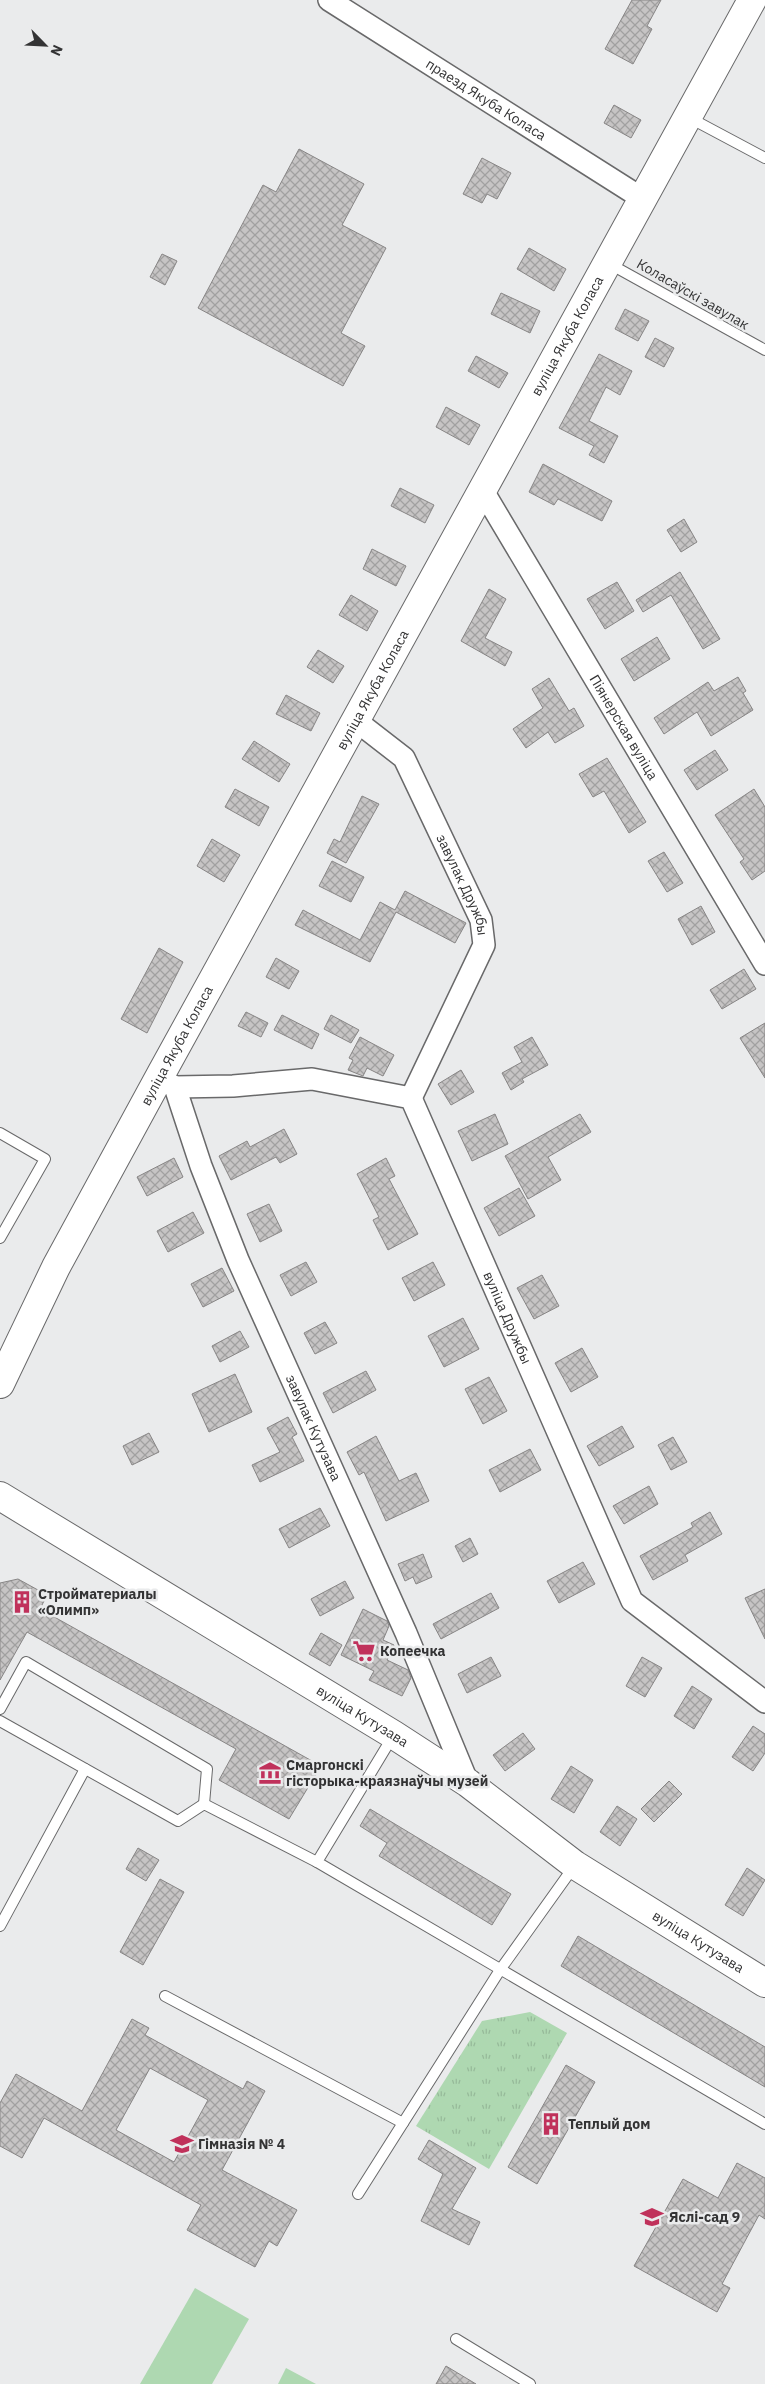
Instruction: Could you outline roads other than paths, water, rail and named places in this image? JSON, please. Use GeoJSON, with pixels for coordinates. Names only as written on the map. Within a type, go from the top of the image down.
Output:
{"type":"FeatureCollection","features":[{"type":"Feature","properties":{"kind":"main road","name":"вуліца Якуба Коласа"},"geometry":{"type":"LineString","coordinates":[[0,1384],[56,1267],[167,1082],[355,720],[483,491],[752,0]]}},
{"type":"Feature","properties":{"kind":"main road","name":"вуліца Кутузава"},"geometry":{"type":"LineString","coordinates":[[0,1496],[394,1735],[468,1783],[575,1865],[765,1983]]}},
{"type":"Feature","properties":{"kind":"street","name":"праезд Якуба Коласа"},"geometry":{"type":"LineString","coordinates":[[329,0],[643,199]]}},
{"type":"Feature","properties":{"kind":"street","name":"Піянерская вуліца"},"geometry":{"type":"LineString","coordinates":[[483,491],[765,964]]}},
{"type":"Feature","properties":{"kind":"street","name":"завулак Дружбы"},"geometry":{"type":"LineString","coordinates":[[355,720],[404,758],[481,920],[484,945],[411,1098]]}},
{"type":"Feature","properties":{"kind":"street"},"geometry":{"type":"LineString","coordinates":[[167,1082],[233,1086],[312,1079],[411,1098]]}},
{"type":"Feature","properties":{"kind":"street","name":"завулак Кутузава"},"geometry":{"type":"LineString","coordinates":[[167,1082],[238,1260],[406,1633],[468,1783]]}},
{"type":"Feature","properties":{"kind":"street","name":"вуліца Дружбы"},"geometry":{"type":"LineString","coordinates":[[411,1098],[632,1601],[765,1702]]}},
{"type":"Feature","properties":{"kind":"lane"},"geometry":{"type":"LineString","coordinates":[[688,116],[765,158]]}},
{"type":"Feature","properties":{"kind":"lane","name":"Коласаўскі завулак"},"geometry":{"type":"LineString","coordinates":[[607,262],[765,350]]}},
{"type":"Feature","properties":{"kind":"lane"},"geometry":{"type":"LineString","coordinates":[[0,1133],[44,1159],[0,1238]]}},
{"type":"Feature","properties":{"kind":"lane"},"geometry":{"type":"LineString","coordinates":[[0,1709],[26,1662],[207,1769],[204,1804]]}},
{"type":"Feature","properties":{"kind":"lane"},"geometry":{"type":"LineString","coordinates":[[0,1721],[178,1820],[204,1804]]}},
{"type":"Feature","properties":{"kind":"lane"},"geometry":{"type":"LineString","coordinates":[[317,1862],[394,1735]]}},
{"type":"Feature","properties":{"kind":"lane"},"geometry":{"type":"LineString","coordinates":[[0,1926],[85,1769]]}},
{"type":"Feature","properties":{"kind":"lane"},"geometry":{"type":"LineString","coordinates":[[204,1804],[317,1862],[765,2124]]}},
{"type":"Feature","properties":{"kind":"lane"},"geometry":{"type":"LineString","coordinates":[[358,2194],[500,1970],[575,1865]]}},
{"type":"Feature","properties":{"kind":"lane"},"geometry":{"type":"LineString","coordinates":[[165,1996],[403,2122]]}},
{"type":"Feature","properties":{"kind":"lane"},"geometry":{"type":"LineString","coordinates":[[456,2339],[530,2384]]}},
{"type":"Feature","properties":{"kind":"place","name":"Стройматериалы «Олимп»"},"geometry":{"type":"Point","coordinates":[22,1602]}},
{"type":"Feature","properties":{"kind":"place","name":"Копеечка"},"geometry":{"type":"Point","coordinates":[364,1651]}},
{"type":"Feature","properties":{"kind":"place","name":"Смаргонскі гісторыка-краязнаўчы музей"},"geometry":{"type":"Point","coordinates":[270,1773]}},
{"type":"Feature","properties":{"kind":"place","name":"Теплый дом"},"geometry":{"type":"Point","coordinates":[551,2124]}},
{"type":"Feature","properties":{"kind":"place","name":"Гімназія № 4"},"geometry":{"type":"Point","coordinates":[182,2144]}},
{"type":"Feature","properties":{"kind":"place","name":"Яслі-сад 9"},"geometry":{"type":"Point","coordinates":[652,2217]}}]}
